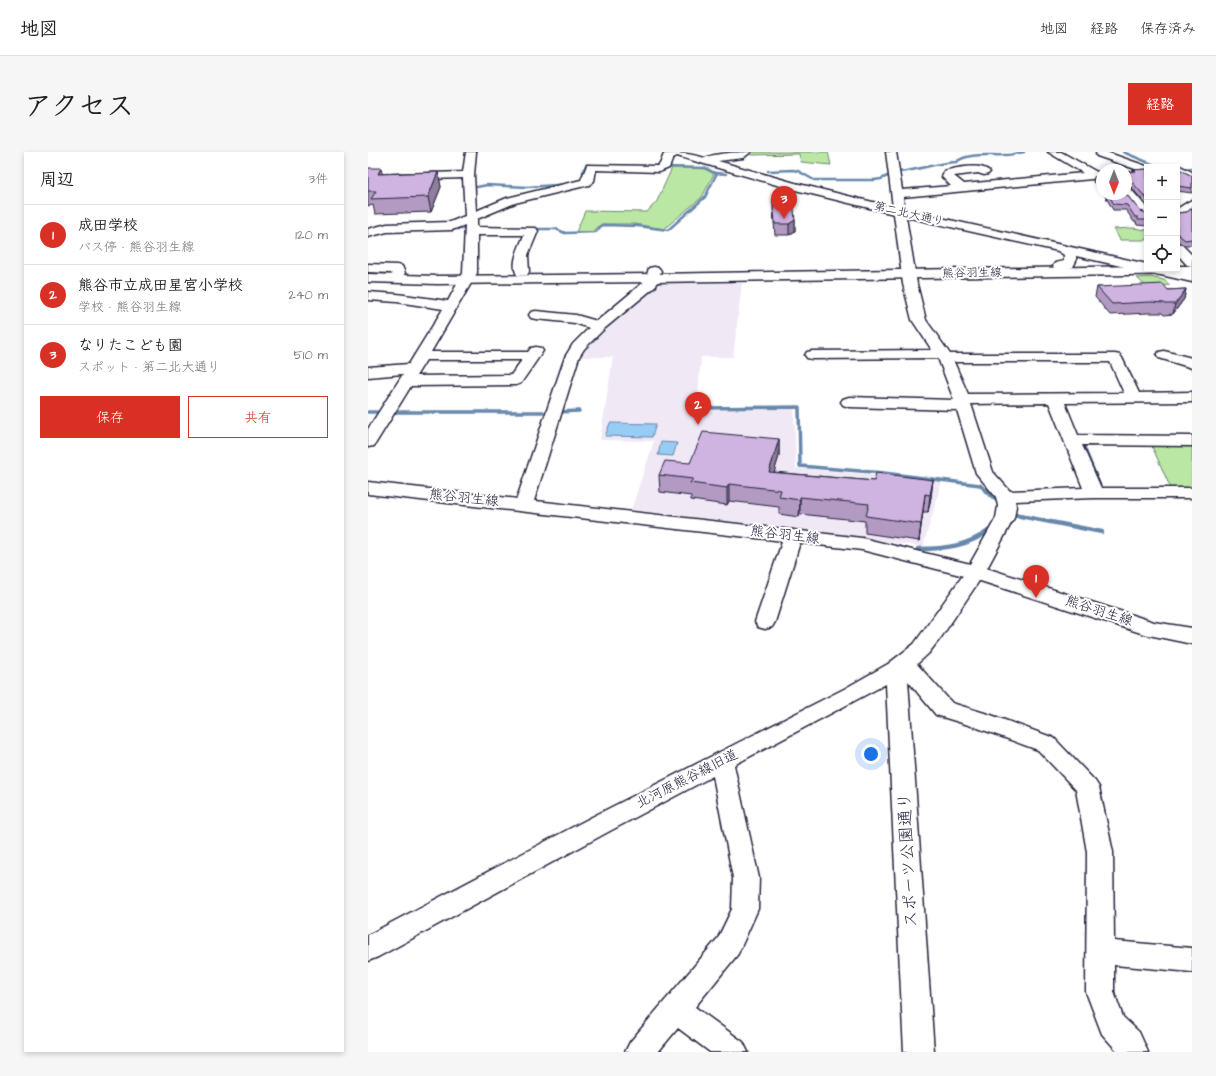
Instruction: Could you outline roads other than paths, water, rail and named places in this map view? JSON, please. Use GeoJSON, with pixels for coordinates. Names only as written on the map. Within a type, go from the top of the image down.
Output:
{"type":"FeatureCollection","features":[{"type":"Feature","properties":{"kind":"main road","name":"熊谷羽生線"},"geometry":{"type":"LineString","coordinates":[[909,271],[1060,266],[1144,267]]}},
{"type":"Feature","properties":{"kind":"main road","name":"熊谷羽生線"},"geometry":{"type":"LineString","coordinates":[[368,278],[1144,267]]}},
{"type":"Feature","properties":{"kind":"main road","name":"熊谷羽生線"},"geometry":{"type":"LineString","coordinates":[[1180,269],[1192,270]]}},
{"type":"Feature","properties":{"kind":"main road","name":"熊谷羽生線"},"geometry":{"type":"LineString","coordinates":[[368,273],[469,276],[522,272],[654,274]]}},
{"type":"Feature","properties":{"kind":"main road","name":"熊谷羽生線"},"geometry":{"type":"LineString","coordinates":[[368,488],[524,504],[862,544],[897,551],[974,572],[1152,628],[1192,636]]}},
{"type":"Feature","properties":{"kind":"street"},"geometry":{"type":"LineString","coordinates":[[368,442],[469,276],[471,217],[468,175],[471,152]]}},
{"type":"Feature","properties":{"kind":"street"},"geometry":{"type":"LineString","coordinates":[[703,161],[714,158],[739,156],[746,152]]}},
{"type":"Feature","properties":{"kind":"street"},"geometry":{"type":"LineString","coordinates":[[891,152],[909,271],[919,320],[944,356],[963,402],[985,473],[1005,496],[1094,493],[1192,493]]}},
{"type":"Feature","properties":{"kind":"street"},"geometry":{"type":"LineString","coordinates":[[1053,152],[1096,174]]}},
{"type":"Feature","properties":{"kind":"street"},"geometry":{"type":"LineString","coordinates":[[368,233],[388,228],[452,226],[511,200],[584,184],[588,181],[591,167],[665,167],[668,156],[675,153]]}},
{"type":"Feature","properties":{"kind":"street","name":"第二北大通り"},"geometry":{"type":"LineString","coordinates":[[675,153],[900,212],[1144,266]]}},
{"type":"Feature","properties":{"kind":"street"},"geometry":{"type":"LineString","coordinates":[[1102,154],[1144,170]]}},
{"type":"Feature","properties":{"kind":"street"},"geometry":{"type":"LineString","coordinates":[[961,188],[948,177],[948,173],[980,169],[984,172]]}},
{"type":"Feature","properties":{"kind":"street"},"geometry":{"type":"LineString","coordinates":[[1132,172],[1144,171]]}},
{"type":"Feature","properties":{"kind":"street"},"geometry":{"type":"LineString","coordinates":[[368,178],[468,175]]}},
{"type":"Feature","properties":{"kind":"street"},"geometry":{"type":"LineString","coordinates":[[898,194],[1096,176]]}},
{"type":"Feature","properties":{"kind":"street"},"geometry":{"type":"LineString","coordinates":[[1065,179],[1070,186],[1096,186]]}},
{"type":"Feature","properties":{"kind":"street"},"geometry":{"type":"LineString","coordinates":[[1132,197],[1144,212]]}},
{"type":"Feature","properties":{"kind":"street"},"geometry":{"type":"LineString","coordinates":[[1180,213],[1192,204]]}},
{"type":"Feature","properties":{"kind":"street"},"geometry":{"type":"LineString","coordinates":[[471,231],[532,231],[522,255],[522,272]]}},
{"type":"Feature","properties":{"kind":"street"},"geometry":{"type":"LineString","coordinates":[[1060,266],[1068,264],[1070,261],[1070,254],[1061,248]]}},
{"type":"Feature","properties":{"kind":"street"},"geometry":{"type":"LineString","coordinates":[[368,268],[397,269],[398,273]]}},
{"type":"Feature","properties":{"kind":"street","name":"第二北大通り"},"geometry":{"type":"LineString","coordinates":[[1167,272],[1192,278]]}},
{"type":"Feature","properties":{"kind":"street"},"geometry":{"type":"LineString","coordinates":[[524,504],[572,357],[578,347],[599,326],[651,284],[654,274]]}},
{"type":"Feature","properties":{"kind":"street"},"geometry":{"type":"LineString","coordinates":[[368,296],[397,298],[452,306]]}},
{"type":"Feature","properties":{"kind":"street"},"geometry":{"type":"LineString","coordinates":[[536,315],[576,319],[599,326]]}},
{"type":"Feature","properties":{"kind":"street"},"geometry":{"type":"LineString","coordinates":[[368,372],[533,354],[516,380],[413,368]]}},
{"type":"Feature","properties":{"kind":"street"},"geometry":{"type":"LineString","coordinates":[[812,354],[1115,358],[1134,398]]}},
{"type":"Feature","properties":{"kind":"street"},"geometry":{"type":"LineString","coordinates":[[1164,355],[1192,363]]}},
{"type":"Feature","properties":{"kind":"street"},"geometry":{"type":"LineString","coordinates":[[1055,398],[1094,493]]}},
{"type":"Feature","properties":{"kind":"street"},"geometry":{"type":"LineString","coordinates":[[849,402],[963,402],[1055,398],[1191,399]]}},
{"type":"Feature","properties":{"kind":"street"},"geometry":{"type":"LineString","coordinates":[[1073,440],[1192,441]]}},
{"type":"Feature","properties":{"kind":"street","name":"北河原熊谷線旧道"},"geometry":{"type":"LineString","coordinates":[[368,949],[599,825],[852,694],[900,666],[921,649],[935,631],[974,572],[1005,518],[1007,506],[1005,496]]}},
{"type":"Feature","properties":{"kind":"street"},"geometry":{"type":"LineString","coordinates":[[765,622],[793,536]]}},
{"type":"Feature","properties":{"kind":"street"},"geometry":{"type":"LineString","coordinates":[[900,666],[944,708],[1046,744],[1087,787],[1100,852],[1100,992],[1112,1025],[1129,1042],[1134,1052]]}},
{"type":"Feature","properties":{"kind":"street","name":"スポーツ公園通り"},"geometry":{"type":"LineString","coordinates":[[900,666],[919,1052]]}},
{"type":"Feature","properties":{"kind":"street"},"geometry":{"type":"LineString","coordinates":[[640,1052],[728,946],[745,909],[746,878],[722,762]]}},
{"type":"Feature","properties":{"kind":"street"},"geometry":{"type":"LineString","coordinates":[[1099,952],[1192,960]]}},
{"type":"Feature","properties":{"kind":"street"},"geometry":{"type":"LineString","coordinates":[[675,1009],[733,1052]]}},
{"type":"Feature","properties":{"kind":"water"},"geometry":{"type":"Polygon","coordinates":[[[610,423],[656,424],[652,437],[605,436],[610,423]]]}},
{"type":"Feature","properties":{"kind":"water"},"geometry":{"type":"Polygon","coordinates":[[[661,442],[677,443],[673,456],[658,455],[661,442]]]}},
{"type":"Feature","properties":{"kind":"waterway"},"geometry":{"type":"LineString","coordinates":[[898,172],[956,162],[967,157],[979,155],[1008,155],[1024,152]]}},
{"type":"Feature","properties":{"kind":"waterway"},"geometry":{"type":"LineString","coordinates":[[1123,152],[1152,164]]}},
{"type":"Feature","properties":{"kind":"waterway"},"geometry":{"type":"LineString","coordinates":[[583,179],[583,172],[586,165],[625,166]]}},
{"type":"Feature","properties":{"kind":"waterway"},"geometry":{"type":"LineString","coordinates":[[665,167],[705,168],[717,173]]}},
{"type":"Feature","properties":{"kind":"waterway"},"geometry":{"type":"LineString","coordinates":[[1180,170],[1192,168]]}},
{"type":"Feature","properties":{"kind":"waterway"},"geometry":{"type":"LineString","coordinates":[[768,171],[793,170],[798,171],[814,180],[874,180],[881,179],[892,174]]}},
{"type":"Feature","properties":{"kind":"waterway"},"geometry":{"type":"LineString","coordinates":[[532,229],[556,229],[565,233],[596,232],[601,226],[604,225],[638,226],[668,230],[705,197],[717,173]]}},
{"type":"Feature","properties":{"kind":"waterway"},"geometry":{"type":"LineString","coordinates":[[717,173],[726,174]]}},
{"type":"Feature","properties":{"kind":"waterway"},"geometry":{"type":"LineString","coordinates":[[477,187],[487,185],[527,187],[570,184]]}},
{"type":"Feature","properties":{"kind":"waterway"},"geometry":{"type":"LineString","coordinates":[[450,229],[466,229]]}},
{"type":"Feature","properties":{"kind":"waterway"},"geometry":{"type":"LineString","coordinates":[[704,408],[799,407],[800,466],[884,473],[980,485],[985,490]]}},
{"type":"Feature","properties":{"kind":"waterway"},"geometry":{"type":"LineString","coordinates":[[558,412],[579,411]]}},
{"type":"Feature","properties":{"kind":"waterway"},"geometry":{"type":"LineString","coordinates":[[368,412],[377,412]]}},
{"type":"Feature","properties":{"kind":"waterway"},"geometry":{"type":"LineString","coordinates":[[395,412],[543,412]]}},
{"type":"Feature","properties":{"kind":"waterway"},"geometry":{"type":"LineString","coordinates":[[1083,445],[1099,484]]}},
{"type":"Feature","properties":{"kind":"waterway"},"geometry":{"type":"LineString","coordinates":[[985,490],[998,501],[999,504]]}},
{"type":"Feature","properties":{"kind":"waterway"},"geometry":{"type":"LineString","coordinates":[[1015,515],[1102,532]]}},
{"type":"Feature","properties":{"kind":"waterway"},"geometry":{"type":"LineString","coordinates":[[918,549],[947,547],[965,543],[983,535],[991,529]]}},
{"type":"Feature","properties":{"kind":"place","name":"なりたこども園"},"geometry":{"type":"Point","coordinates":[784,219]}},
{"type":"Feature","properties":{"kind":"place","name":"熊谷市立成田星宮小学校"},"geometry":{"type":"Point","coordinates":[698,425]}},
{"type":"Feature","properties":{"kind":"place","name":"成田学校"},"geometry":{"type":"Point","coordinates":[1036,598]}}]}
